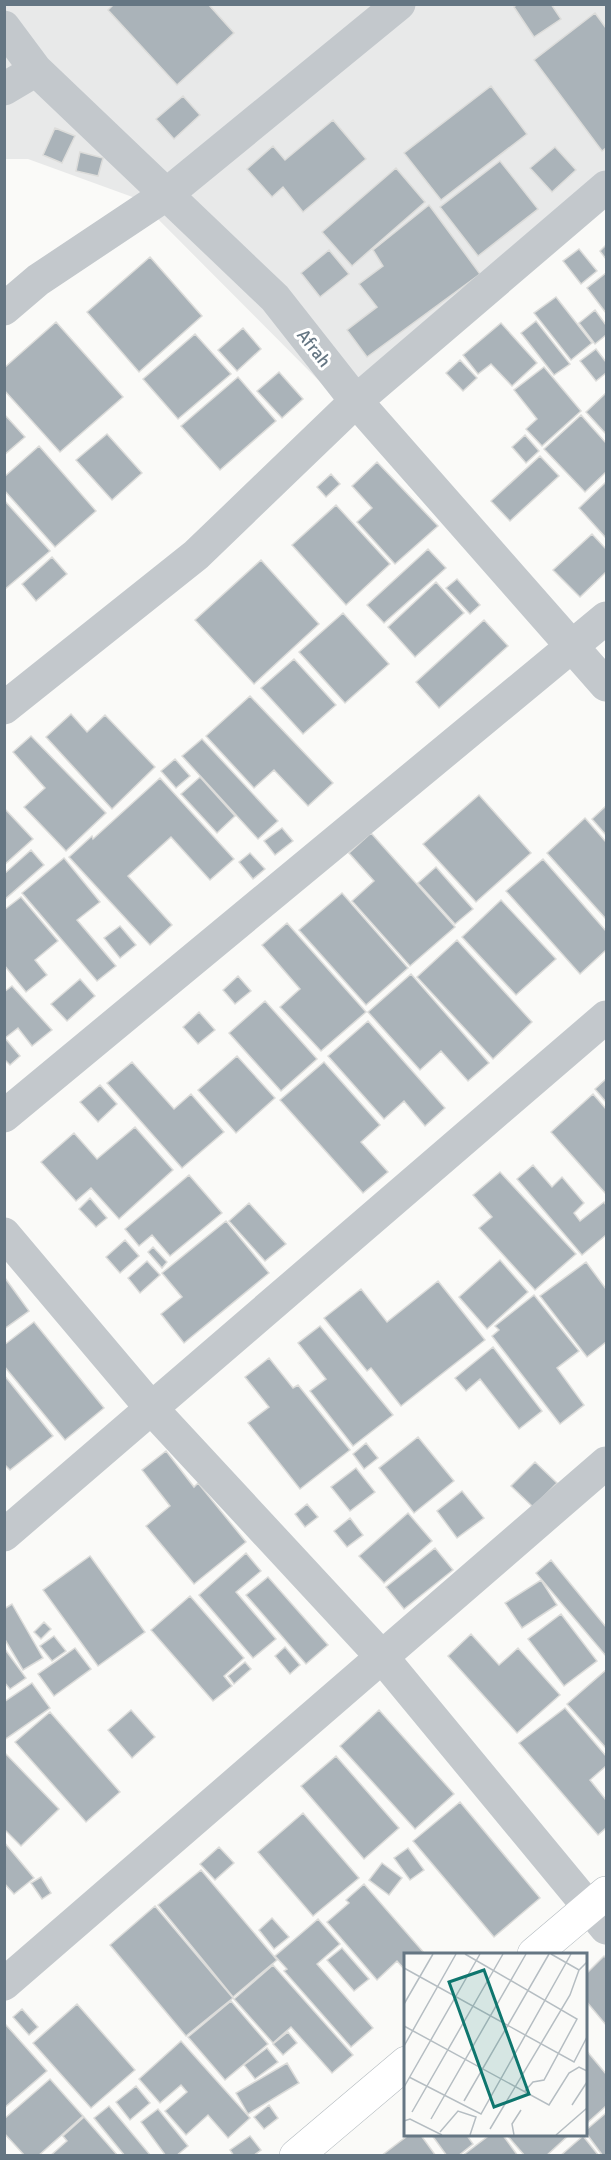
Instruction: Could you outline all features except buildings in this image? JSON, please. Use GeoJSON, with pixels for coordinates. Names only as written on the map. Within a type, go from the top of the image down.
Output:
{"type":"FeatureCollection","features":[{"type":"Feature","properties":{"kind":"main road"},"geometry":{"type":"LineString","coordinates":[[535,1953],[601,1909]]}},
{"type":"Feature","properties":{"kind":"main road"},"geometry":{"type":"LineString","coordinates":[[296,2156],[404,2064]]}},
{"type":"Feature","properties":{"kind":"street"},"geometry":{"type":"LineString","coordinates":[[4,309],[38,280],[167,194],[399,4]]}},
{"type":"Feature","properties":{"kind":"street","name":"Afrah"},"geometry":{"type":"LineString","coordinates":[[4,27],[36,69],[275,298],[356,401],[606,685]]}},
{"type":"Feature","properties":{"kind":"street"},"geometry":{"type":"LineString","coordinates":[[4,88],[36,69]]}},
{"type":"Feature","properties":{"kind":"street"},"geometry":{"type":"LineString","coordinates":[[4,708],[196,555],[356,401],[606,187]]}},
{"type":"Feature","properties":{"kind":"street"},"geometry":{"type":"LineString","coordinates":[[4,1116],[606,618]]}},
{"type":"Feature","properties":{"kind":"street"},"geometry":{"type":"LineString","coordinates":[[4,1535],[606,1017]]}},
{"type":"Feature","properties":{"kind":"street"},"geometry":{"type":"LineString","coordinates":[[4,1234],[152,1409],[382,1657],[601,1909]]}},
{"type":"Feature","properties":{"kind":"street"},"geometry":{"type":"LineString","coordinates":[[4,1984],[606,1463]]}},
{"type":"Feature","properties":{"kind":"shaded area"},"geometry":{"type":"Polygon","coordinates":[[[4,5],[606,5],[606,174],[342,404],[138,199],[28,159],[5,159],[4,5]]]}}]}
